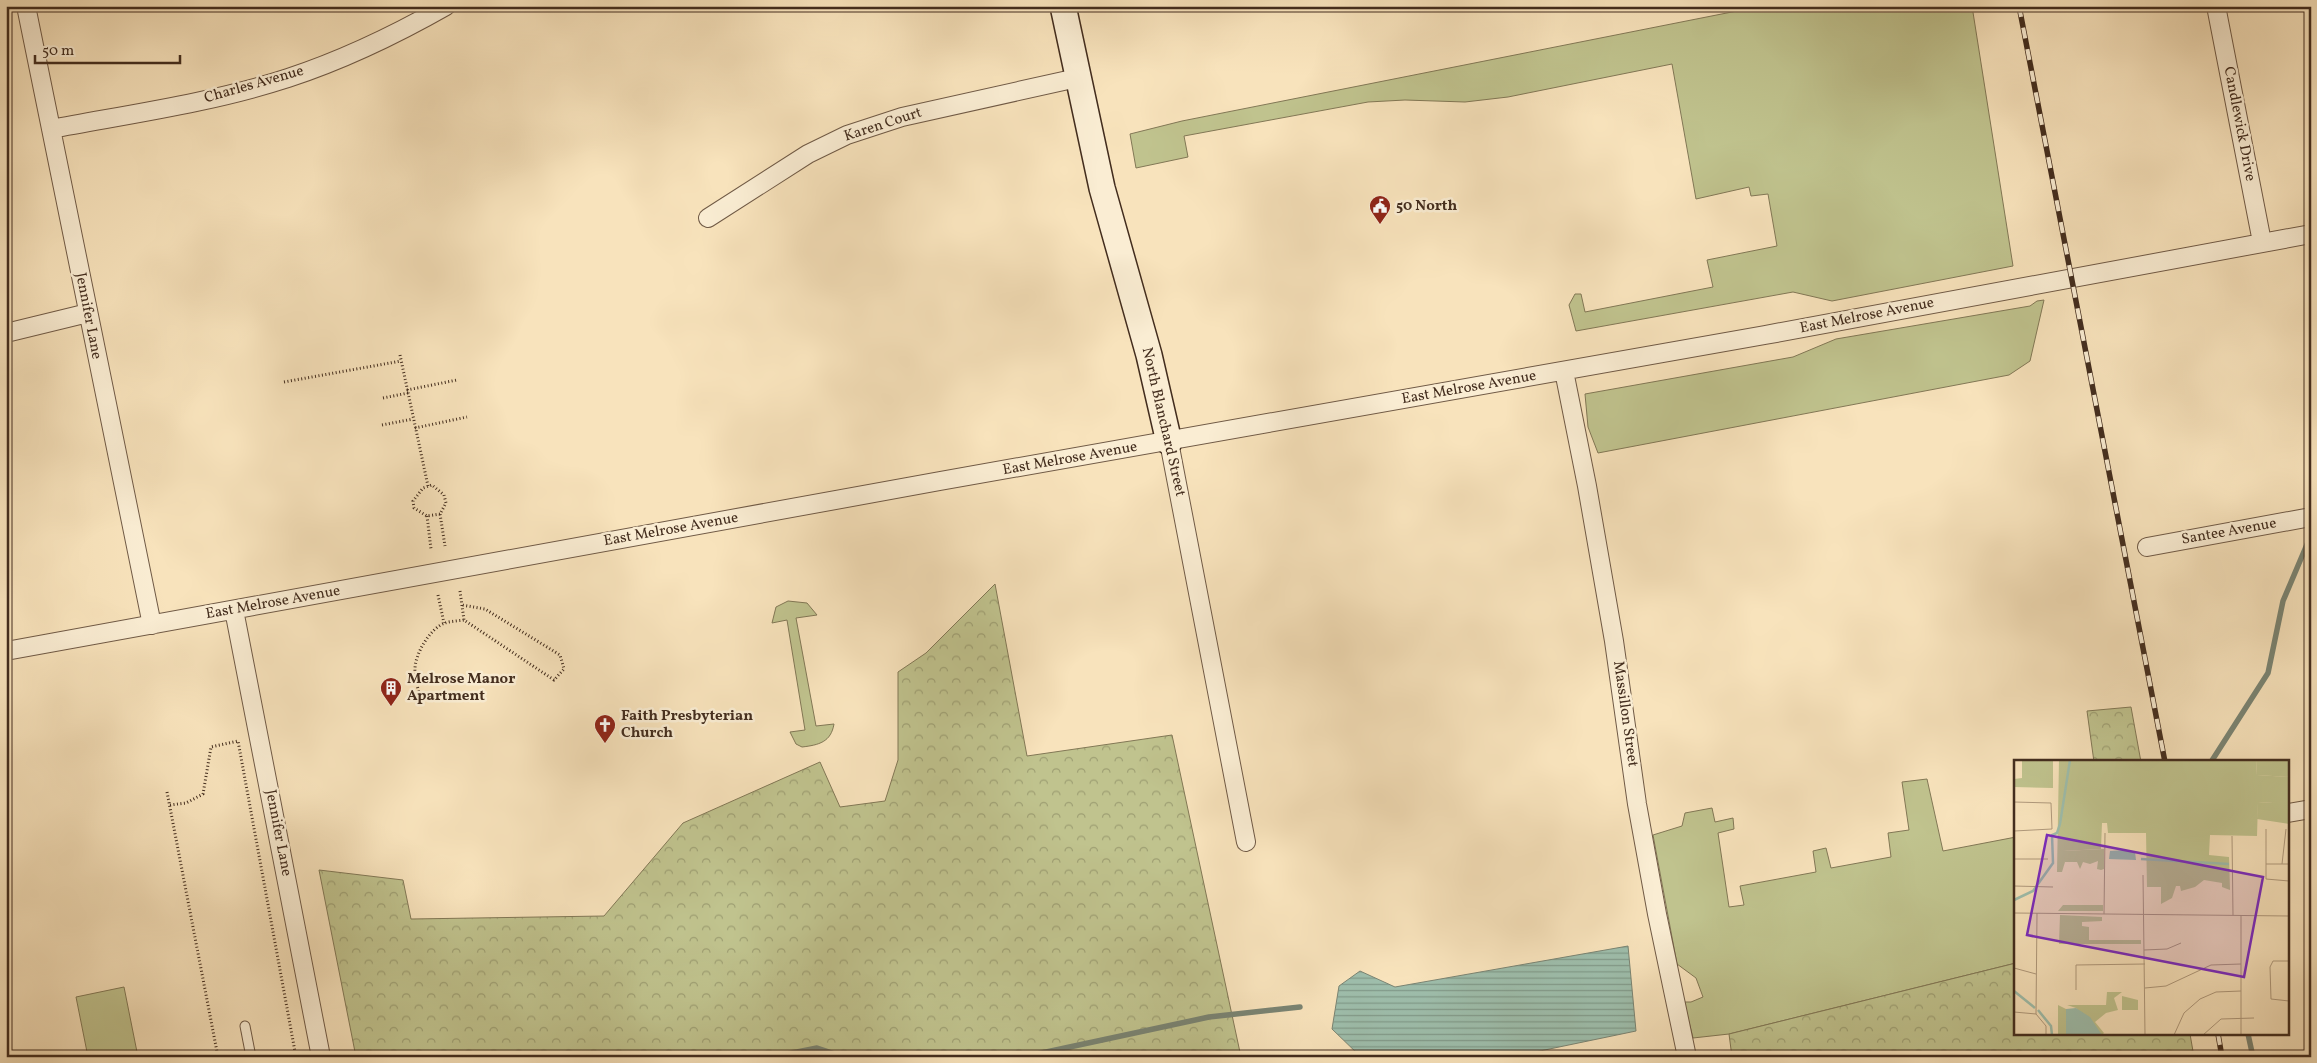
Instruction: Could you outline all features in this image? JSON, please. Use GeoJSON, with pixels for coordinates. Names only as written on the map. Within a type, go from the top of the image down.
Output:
{"type":"FeatureCollection","features":[{"type":"Feature","properties":{"kind":"street","name":"Jennifer Lane"},"geometry":{"type":"LineString","coordinates":[[26,6],[152,625]]}},
{"type":"Feature","properties":{"kind":"street","name":"Charles Avenue"},"geometry":{"type":"LineString","coordinates":[[51,130],[202,100],[287,78],[355,53],[408,28],[446,6]]}},
{"type":"Feature","properties":{"kind":"street","name":"North Blanchard Street"},"geometry":{"type":"LineString","coordinates":[[1063,6],[1102,188],[1149,355],[1169,442],[1246,842]]}},
{"type":"Feature","properties":{"kind":"street","name":"Candlewick Drive"},"geometry":{"type":"LineString","coordinates":[[2216,6],[2262,242]]}},
{"type":"Feature","properties":{"kind":"street","name":"Karen Court"},"geometry":{"type":"LineString","coordinates":[[708,218],[808,154],[847,135],[902,116],[1077,78]]}},
{"type":"Feature","properties":{"kind":"street","name":"East Melrose Avenue"},"geometry":{"type":"LineString","coordinates":[[6,651],[1564,371],[2311,234]]}},
{"type":"Feature","properties":{"kind":"street"},"geometry":{"type":"LineString","coordinates":[[6,333],[88,313]]}},
{"type":"Feature","properties":{"kind":"street","name":"Massillon Street"},"geometry":{"type":"LineString","coordinates":[[1564,371],[1612,632],[1637,804],[1657,914],[1687,1057]]}},
{"type":"Feature","properties":{"kind":"street","name":"Santee Avenue"},"geometry":{"type":"LineString","coordinates":[[2147,547],[2307,518]]}},
{"type":"Feature","properties":{"kind":"street","name":"Jennifer Lane"},"geometry":{"type":"LineString","coordinates":[[234,610],[321,1057]]}},
{"type":"Feature","properties":{"kind":"street"},"geometry":{"type":"LineString","coordinates":[[2290,813],[2311,809]]}},
{"type":"Feature","properties":{"kind":"lane"},"geometry":{"type":"LineString","coordinates":[[244,1026],[251,1057]]}},
{"type":"Feature","properties":{"kind":"path"},"geometry":{"type":"LineString","coordinates":[[400,355],[428,486]]}},
{"type":"Feature","properties":{"kind":"path"},"geometry":{"type":"LineString","coordinates":[[284,382],[401,361]]}},
{"type":"Feature","properties":{"kind":"path"},"geometry":{"type":"LineString","coordinates":[[383,398],[458,380]]}},
{"type":"Feature","properties":{"kind":"path"},"geometry":{"type":"LineString","coordinates":[[415,428],[467,417]]}},
{"type":"Feature","properties":{"kind":"path"},"geometry":{"type":"LineString","coordinates":[[382,425],[413,419]]}},
{"type":"Feature","properties":{"kind":"path"},"geometry":{"type":"LineString","coordinates":[[440,514],[427,516],[414,508],[413,502],[423,488],[432,485],[444,495],[446,503],[440,514],[444,546]]}},
{"type":"Feature","properties":{"kind":"path"},"geometry":{"type":"LineString","coordinates":[[427,516],[431,549]]}},
{"type":"Feature","properties":{"kind":"path"},"geometry":{"type":"LineString","coordinates":[[460,591],[464,620]]}},
{"type":"Feature","properties":{"kind":"path"},"geometry":{"type":"LineString","coordinates":[[438,595],[444,623]]}},
{"type":"Feature","properties":{"kind":"path"},"geometry":{"type":"LineString","coordinates":[[422,705],[415,670],[416,663],[425,642],[444,623],[464,620],[554,680],[564,669],[560,656],[485,609],[462,605]]}},
{"type":"Feature","properties":{"kind":"path"},"geometry":{"type":"LineString","coordinates":[[170,806],[186,803],[202,794],[211,747],[238,741],[296,1057]]}},
{"type":"Feature","properties":{"kind":"path"},"geometry":{"type":"LineString","coordinates":[[167,792],[218,1057]]}},
{"type":"Feature","properties":{"kind":"green space"},"geometry":{"type":"Polygon","coordinates":[[[1762,6],[1972,6],[2013,266],[1832,301],[1793,292],[1576,331],[1569,305],[1575,294],[1581,294],[1585,312],[1713,287],[1707,260],[1777,246],[1768,194],[1751,196],[1749,187],[1696,199],[1672,64],[1508,97],[1465,102],[1405,100],[1368,102],[1184,136],[1188,157],[1136,168],[1130,134],[1182,121],[1762,6]]]}},
{"type":"Feature","properties":{"kind":"green space"},"geometry":{"type":"Polygon","coordinates":[[[2044,300],[2030,361],[2009,375],[1598,453],[1588,427],[1585,394],[1793,357],[1836,339],[2030,306],[2037,301],[2044,300]]]}},
{"type":"Feature","properties":{"kind":"green space"},"geometry":{"type":"Polygon","coordinates":[[[995,584],[1027,756],[1172,735],[1241,1057],[356,1057],[319,870],[403,880],[411,919],[604,916],[683,823],[820,762],[840,807],[885,801],[898,760],[898,672],[926,653],[995,584]]]}},
{"type":"Feature","properties":{"kind":"green space"},"geometry":{"type":"Polygon","coordinates":[[[788,601],[807,603],[817,615],[796,618],[816,726],[834,724],[830,735],[823,742],[802,747],[796,744],[790,732],[805,730],[787,620],[772,623],[776,607],[788,601]]]}},
{"type":"Feature","properties":{"kind":"green space"},"geometry":{"type":"Polygon","coordinates":[[[2131,707],[2141,760],[2094,760],[2087,711],[2131,707]]]}},
{"type":"Feature","properties":{"kind":"green space"},"geometry":{"type":"Polygon","coordinates":[[[1927,779],[1943,851],[2014,837],[2014,963],[1729,1034],[1693,1038],[1684,1002],[1691,1002],[1703,997],[1696,978],[1677,964],[1653,835],[1682,826],[1685,813],[1712,808],[1715,822],[1733,818],[1734,829],[1718,833],[1729,907],[1744,905],[1740,886],[1816,872],[1813,851],[1826,848],[1831,868],[1891,857],[1888,833],[1909,830],[1902,782],[1927,779]]]}},
{"type":"Feature","properties":{"kind":"green space"},"geometry":{"type":"Polygon","coordinates":[[[2014,963],[2014,1036],[2190,1036],[2194,1057],[1732,1057],[1729,1034],[2014,963]]]}},
{"type":"Feature","properties":{"kind":"green space"},"geometry":{"type":"Polygon","coordinates":[[[124,987],[138,1057],[88,1057],[76,997],[124,987]]]}},
{"type":"Feature","properties":{"kind":"shaded area"},"geometry":{"type":"Polygon","coordinates":[[[1628,946],[1636,1031],[1511,1057],[1361,1057],[1332,1029],[1339,986],[1360,971],[1395,987],[1628,946]]]}},
{"type":"Feature","properties":{"kind":"waterway"},"geometry":{"type":"LineString","coordinates":[[2212,760],[2268,673],[2283,601],[2311,535]]}},
{"type":"Feature","properties":{"kind":"waterway"},"geometry":{"type":"LineString","coordinates":[[1023,1057],[1209,1017],[1300,1007]]}},
{"type":"Feature","properties":{"kind":"waterway"},"geometry":{"type":"LineString","coordinates":[[2248,1036],[2253,1057]]}},
{"type":"Feature","properties":{"kind":"waterway"},"geometry":{"type":"LineString","coordinates":[[772,1057],[817,1048],[844,1057]]}},
{"type":"Feature","properties":{"kind":"railway"},"geometry":{"type":"LineString","coordinates":[[2019,6],[2165,760]]}},
{"type":"Feature","properties":{"kind":"railway"},"geometry":{"type":"LineString","coordinates":[[2218,1036],[2222,1057]]}},
{"type":"Feature","properties":{"kind":"place","name":"50 North"},"geometry":{"type":"Point","coordinates":[1380,225]}},
{"type":"Feature","properties":{"kind":"place","name":"Melrose Manor Apartment"},"geometry":{"type":"Point","coordinates":[391,707]}},
{"type":"Feature","properties":{"kind":"place","name":"Faith Presbyterian Church"},"geometry":{"type":"Point","coordinates":[605,744]}}]}
